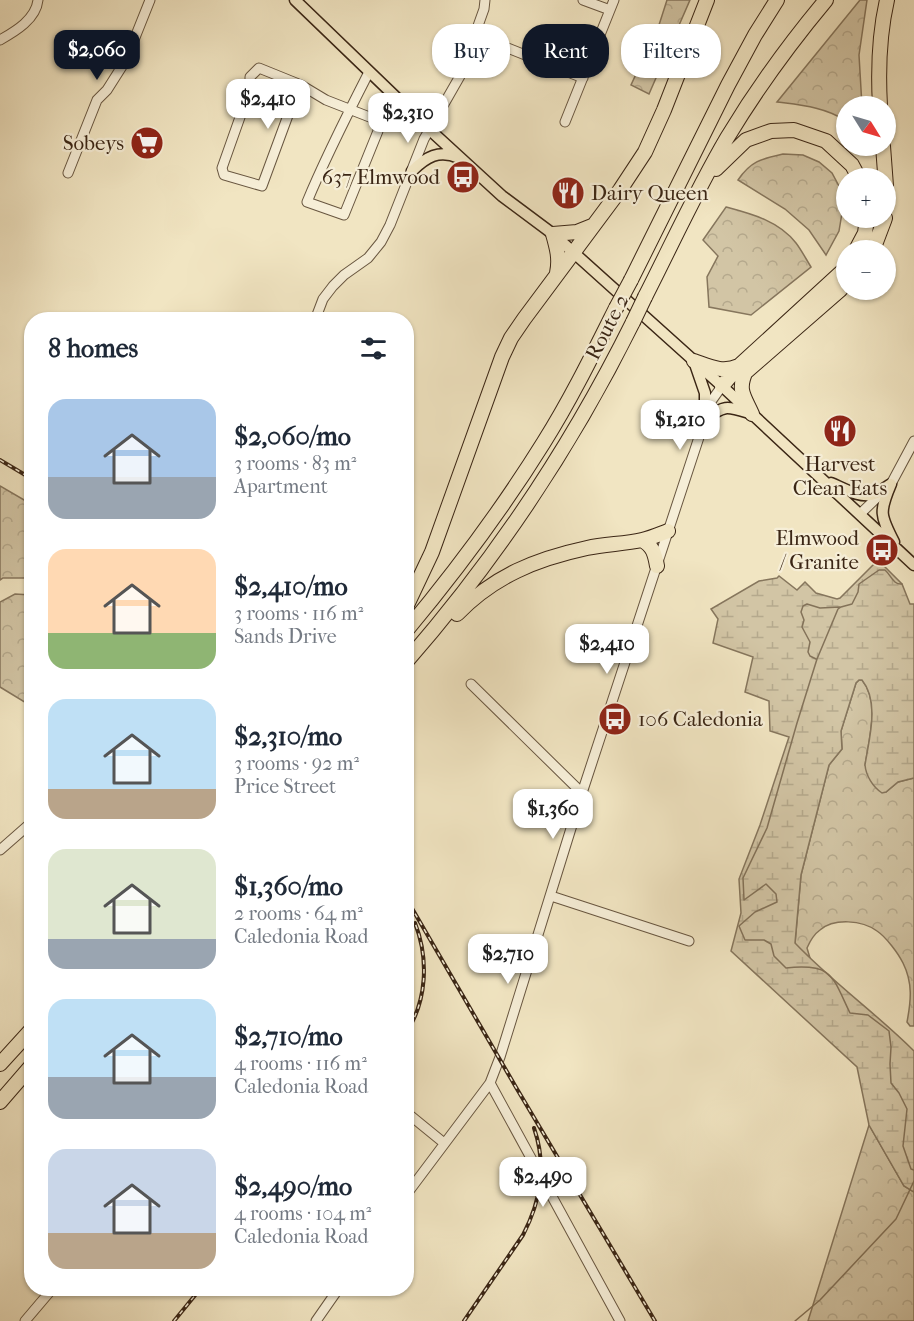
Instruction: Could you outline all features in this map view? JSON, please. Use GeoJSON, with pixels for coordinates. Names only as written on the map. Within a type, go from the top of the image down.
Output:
{"type":"FeatureCollection","features":[{"type":"Feature","properties":{"kind":"highway"},"geometry":{"type":"LineString","coordinates":[[414,591],[439,534],[502,357],[511,338],[620,190],[645,152],[707,0]]}},
{"type":"Feature","properties":{"kind":"highway","name":"Route 2"},"geometry":{"type":"LineString","coordinates":[[414,621],[472,546],[527,469],[579,381],[728,84],[777,0]]}},
{"type":"Feature","properties":{"kind":"highway","name":"Route 2"},"geometry":{"type":"LineString","coordinates":[[414,654],[470,585],[543,482],[596,394],[727,139],[747,106],[798,34],[826,0]]}},
{"type":"Feature","properties":{"kind":"highway"},"geometry":{"type":"LineString","coordinates":[[879,96],[878,79],[882,21],[887,0]]}},
{"type":"Feature","properties":{"kind":"highway"},"geometry":{"type":"LineString","coordinates":[[701,187],[719,165],[746,140],[771,131],[794,130],[826,141],[854,168]]}},
{"type":"Feature","properties":{"kind":"highway"},"geometry":{"type":"LineString","coordinates":[[557,274],[559,254],[553,234],[577,232],[594,225]]}},
{"type":"Feature","properties":{"kind":"highway"},"geometry":{"type":"LineString","coordinates":[[752,414],[741,390],[743,369],[836,278]]}},
{"type":"Feature","properties":{"kind":"highway"},"geometry":{"type":"LineString","coordinates":[[722,386],[836,293]]}},
{"type":"Feature","properties":{"kind":"highway"},"geometry":{"type":"LineString","coordinates":[[694,361],[716,368],[743,369]]}},
{"type":"Feature","properties":{"kind":"highway"},"geometry":{"type":"LineString","coordinates":[[414,657],[476,596],[513,572],[544,559],[587,548],[642,540],[668,531]]}},
{"type":"Feature","properties":{"kind":"highway"},"geometry":{"type":"LineString","coordinates":[[642,540],[649,544],[655,552],[657,566]]}},
{"type":"Feature","properties":{"kind":"highway"},"geometry":{"type":"LineString","coordinates":[[0,1064],[24,1038]]}},
{"type":"Feature","properties":{"kind":"highway"},"geometry":{"type":"LineString","coordinates":[[0,1102],[24,1074]]}},
{"type":"Feature","properties":{"kind":"main road"},"geometry":{"type":"LineString","coordinates":[[295,0],[502,196],[553,234],[722,386],[914,565]]}},
{"type":"Feature","properties":{"kind":"main road"},"geometry":{"type":"LineString","coordinates":[[412,171],[431,156],[453,155],[463,160]]}},
{"type":"Feature","properties":{"kind":"main road"},"geometry":{"type":"LineString","coordinates":[[694,361],[705,393],[705,419]]}},
{"type":"Feature","properties":{"kind":"main road"},"geometry":{"type":"LineString","coordinates":[[705,419],[724,407],[752,414]]}},
{"type":"Feature","properties":{"kind":"main road"},"geometry":{"type":"LineString","coordinates":[[822,478],[849,491],[864,495],[876,494],[891,484]]}},
{"type":"Feature","properties":{"kind":"main road"},"geometry":{"type":"LineString","coordinates":[[891,484],[882,513],[898,550]]}},
{"type":"Feature","properties":{"kind":"street"},"geometry":{"type":"LineString","coordinates":[[0,40],[29,18],[37,9],[38,0]]}},
{"type":"Feature","properties":{"kind":"street"},"geometry":{"type":"LineString","coordinates":[[68,172],[97,100],[107,90],[126,60],[150,0]]}},
{"type":"Feature","properties":{"kind":"street"},"geometry":{"type":"LineString","coordinates":[[479,24],[485,0]]}},
{"type":"Feature","properties":{"kind":"street"},"geometry":{"type":"LineString","coordinates":[[583,0],[610,10]]}},
{"type":"Feature","properties":{"kind":"street"},"geometry":{"type":"LineString","coordinates":[[604,24],[614,0]]}},
{"type":"Feature","properties":{"kind":"street"},"geometry":{"type":"LineString","coordinates":[[301,85],[262,186],[224,175],[222,168],[250,89],[250,77],[259,68],[301,85],[326,100],[350,110],[372,118],[378,124],[378,131],[344,215],[307,202],[320,170],[350,110],[369,72]]}},
{"type":"Feature","properties":{"kind":"street"},"geometry":{"type":"LineString","coordinates":[[318,312],[333,286],[344,275],[369,258],[381,243],[424,139],[459,78]]}},
{"type":"Feature","properties":{"kind":"street"},"geometry":{"type":"LineString","coordinates":[[565,122],[583,78]]}},
{"type":"Feature","properties":{"kind":"street"},"geometry":{"type":"LineString","coordinates":[[414,1184],[489,1083],[500,1057],[582,793],[705,419],[712,400],[722,386]]}},
{"type":"Feature","properties":{"kind":"street"},"geometry":{"type":"LineString","coordinates":[[860,514],[891,484],[914,441]]}},
{"type":"Feature","properties":{"kind":"street"},"geometry":{"type":"LineString","coordinates":[[471,684],[582,793]]}},
{"type":"Feature","properties":{"kind":"street"},"geometry":{"type":"LineString","coordinates":[[0,850],[24,829]]}},
{"type":"Feature","properties":{"kind":"street"},"geometry":{"type":"LineString","coordinates":[[551,896],[689,941]]}},
{"type":"Feature","properties":{"kind":"street"},"geometry":{"type":"LineString","coordinates":[[489,1083],[620,1321]]}},
{"type":"Feature","properties":{"kind":"street"},"geometry":{"type":"LineString","coordinates":[[414,1119],[444,1143]]}},
{"type":"Feature","properties":{"kind":"street"},"geometry":{"type":"LineString","coordinates":[[25,1321],[46,1296]]}},
{"type":"Feature","properties":{"kind":"street"},"geometry":{"type":"LineString","coordinates":[[316,1321],[333,1296]]}},
{"type":"Feature","properties":{"kind":"green space"},"geometry":{"type":"Polygon","coordinates":[[[667,0],[690,0],[680,24],[659,24],[667,0]]]}},
{"type":"Feature","properties":{"kind":"green space"},"geometry":{"type":"Polygon","coordinates":[[[860,0],[867,0],[859,55],[861,96],[836,96],[836,115],[804,106],[777,102],[860,0]]]}},
{"type":"Feature","properties":{"kind":"green space"},"geometry":{"type":"Polygon","coordinates":[[[634,78],[656,78],[649,94],[631,85],[634,78]]]}},
{"type":"Feature","properties":{"kind":"green space"},"geometry":{"type":"Polygon","coordinates":[[[783,154],[803,155],[819,162],[832,173],[836,180],[836,228],[840,228],[826,255],[809,230],[785,209],[738,180],[747,169],[783,154]]]}},
{"type":"Feature","properties":{"kind":"green space"},"geometry":{"type":"Polygon","coordinates":[[[726,207],[755,216],[782,229],[796,243],[811,267],[751,315],[709,307],[707,277],[718,256],[703,240],[726,207]]]}},
{"type":"Feature","properties":{"kind":"green space"},"geometry":{"type":"Polygon","coordinates":[[[0,486],[24,500],[24,578],[0,580],[0,486]]]}},
{"type":"Feature","properties":{"kind":"green space"},"geometry":{"type":"Polygon","coordinates":[[[878,560],[902,584],[910,604],[914,604],[914,778],[898,782],[882,793],[870,781],[865,765],[872,721],[871,699],[862,680],[859,680],[856,683],[841,731],[842,749],[829,765],[801,875],[795,943],[914,1051],[914,1192],[904,1186],[869,1125],[857,1067],[731,951],[741,913],[739,879],[760,825],[789,737],[770,731],[769,701],[745,692],[753,657],[713,643],[718,619],[711,609],[759,581],[779,576],[797,590],[805,582],[816,593],[837,599],[878,560]]]}},
{"type":"Feature","properties":{"kind":"green space"},"geometry":{"type":"Polygon","coordinates":[[[15,594],[24,595],[24,702],[0,687],[0,602],[15,594]]]}},
{"type":"Feature","properties":{"kind":"green space"},"geometry":{"type":"Polygon","coordinates":[[[862,680],[867,689],[872,709],[871,732],[865,765],[886,792],[898,782],[914,778],[914,1026],[910,1026],[907,1022],[910,992],[906,970],[895,950],[877,931],[871,927],[848,922],[826,926],[815,934],[809,943],[807,948],[810,958],[795,944],[801,875],[829,765],[842,749],[841,731],[856,683],[862,680]]]}},
{"type":"Feature","properties":{"kind":"green space"},"geometry":{"type":"Polygon","coordinates":[[[869,1125],[904,1186],[914,1192],[914,1321],[808,1321],[869,1125]]]}},
{"type":"Feature","properties":{"kind":"waterway"},"geometry":{"type":"LineString","coordinates":[[902,584],[894,581],[885,570],[879,570],[859,584],[852,604],[838,609],[817,659],[767,828],[743,878],[744,900],[766,884],[776,894],[777,902],[755,912],[739,926],[745,940],[764,940],[771,944],[774,956],[786,968],[802,967],[822,970],[834,981],[850,1013],[868,1015],[889,1031],[891,1083],[907,1109],[903,1146],[911,1169],[914,1170]]}},
{"type":"Feature","properties":{"kind":"waterway"},"geometry":{"type":"LineString","coordinates":[[816,659],[808,652],[810,642],[802,627],[803,606],[807,604],[820,608],[840,607]]}},
{"type":"Feature","properties":{"kind":"waterway"},"geometry":{"type":"LineString","coordinates":[[795,1321],[820,1300],[896,1219],[914,1181]]}},
{"type":"Feature","properties":{"kind":"railway"},"geometry":{"type":"LineString","coordinates":[[0,460],[24,474]]}},
{"type":"Feature","properties":{"kind":"railway"},"geometry":{"type":"LineString","coordinates":[[414,912],[655,1321]]}},
{"type":"Feature","properties":{"kind":"railway"},"geometry":{"type":"LineString","coordinates":[[414,1018],[424,979],[422,951],[415,923]]}},
{"type":"Feature","properties":{"kind":"railway"},"geometry":{"type":"LineString","coordinates":[[464,1321],[523,1235],[534,1209],[541,1169],[534,1128]]}},
{"type":"Feature","properties":{"kind":"railway"},"geometry":{"type":"LineString","coordinates":[[174,1321],[194,1296]]}},
{"type":"Feature","properties":{"kind":"place","name":"Sobeys"},"geometry":{"type":"Point","coordinates":[147,143]}},
{"type":"Feature","properties":{"kind":"place","name":"637 Elmwood"},"geometry":{"type":"Point","coordinates":[463,177]}},
{"type":"Feature","properties":{"kind":"place","name":"Dairy Queen"},"geometry":{"type":"Point","coordinates":[568,193]}},
{"type":"Feature","properties":{"kind":"place","name":"Harvest Clean Eats"},"geometry":{"type":"Point","coordinates":[840,431]}},
{"type":"Feature","properties":{"kind":"place","name":"Elmwood / Granite"},"geometry":{"type":"Point","coordinates":[882,550]}},
{"type":"Feature","properties":{"kind":"place","name":"106 Caledonia"},"geometry":{"type":"Point","coordinates":[615,719]}}]}
